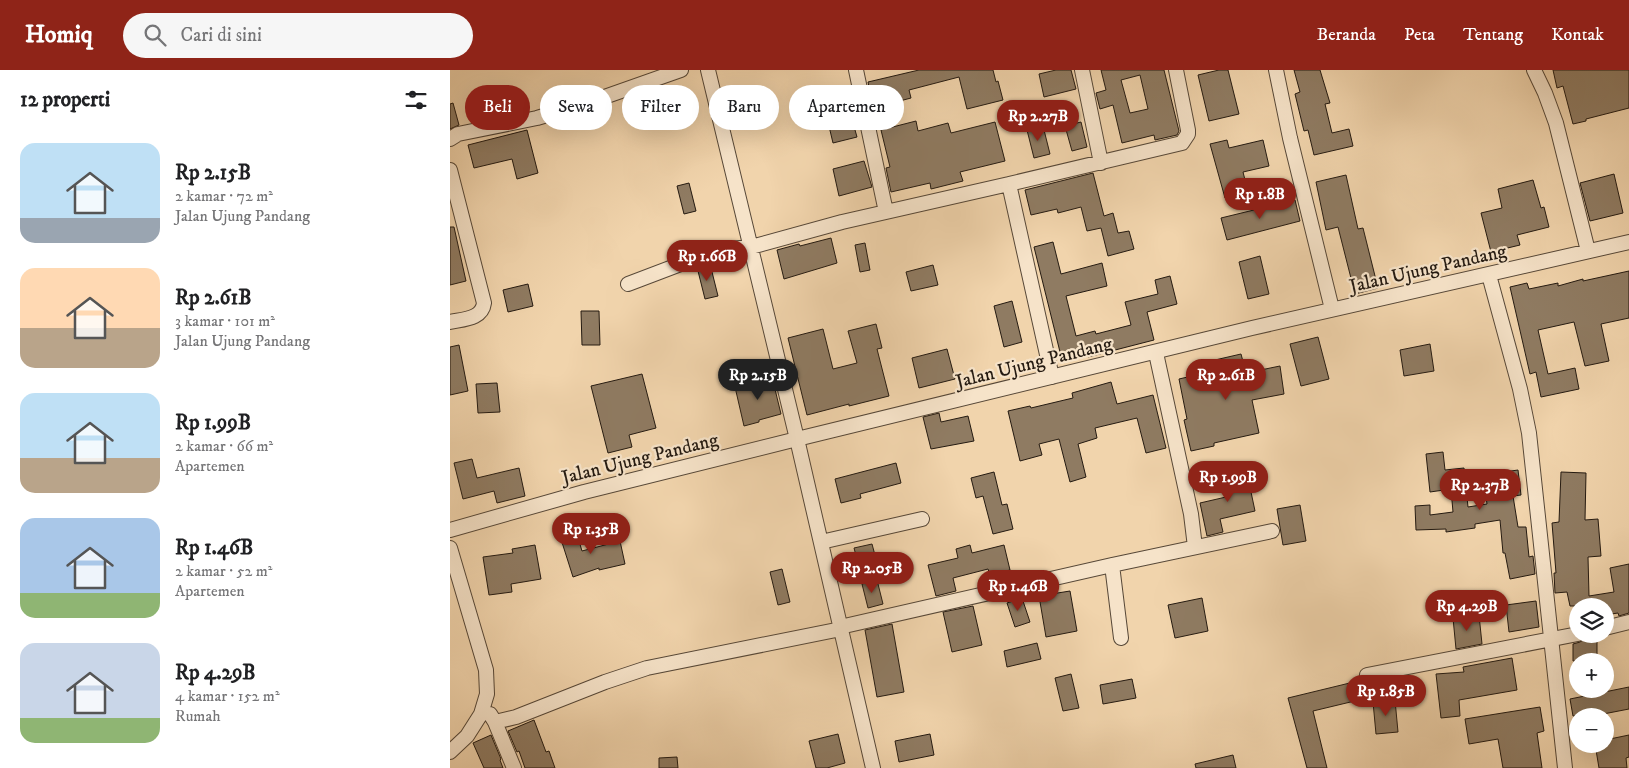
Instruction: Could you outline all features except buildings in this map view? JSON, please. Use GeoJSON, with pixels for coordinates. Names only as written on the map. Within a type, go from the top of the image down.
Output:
{"type":"FeatureCollection","features":[{"type":"Feature","properties":{"kind":"street"},"geometry":{"type":"LineString","coordinates":[[450,140],[458,134],[538,118],[681,70]]}},
{"type":"Feature","properties":{"kind":"street"},"geometry":{"type":"LineString","coordinates":[[708,70],[797,439],[873,768]]}},
{"type":"Feature","properties":{"kind":"street"},"geometry":{"type":"LineString","coordinates":[[856,70],[886,212]]}},
{"type":"Feature","properties":{"kind":"street"},"geometry":{"type":"LineString","coordinates":[[1082,70],[1101,163]]}},
{"type":"Feature","properties":{"kind":"street"},"geometry":{"type":"LineString","coordinates":[[628,284],[707,254],[751,247],[886,212],[1182,143],[1188,134],[1188,130],[1176,70]]}},
{"type":"Feature","properties":{"kind":"street"},"geometry":{"type":"LineString","coordinates":[[1276,70],[1290,138],[1332,309]]}},
{"type":"Feature","properties":{"kind":"street"},"geometry":{"type":"LineString","coordinates":[[1534,70],[1556,123],[1588,251]]}},
{"type":"Feature","properties":{"kind":"street"},"geometry":{"type":"LineString","coordinates":[[450,170],[484,303],[480,313],[473,317],[450,322]]}},
{"type":"Feature","properties":{"kind":"street"},"geometry":{"type":"LineString","coordinates":[[1009,184],[1052,378]]}},
{"type":"Feature","properties":{"kind":"street","name":"Jalan Ujung Pandang"},"geometry":{"type":"LineString","coordinates":[[450,530],[584,492],[797,439],[1332,309],[1629,242]]}},
{"type":"Feature","properties":{"kind":"street"},"geometry":{"type":"LineString","coordinates":[[1489,275],[1520,389],[1529,433],[1565,768]]}},
{"type":"Feature","properties":{"kind":"street"},"geometry":{"type":"LineString","coordinates":[[1156,352],[1191,514],[1195,547]]}},
{"type":"Feature","properties":{"kind":"street"},"geometry":{"type":"LineString","coordinates":[[821,542],[922,519]]}},
{"type":"Feature","properties":{"kind":"street"},"geometry":{"type":"LineString","coordinates":[[495,722],[516,717],[604,682],[646,668],[840,628],[1112,565],[1272,531]]}},
{"type":"Feature","properties":{"kind":"street"},"geometry":{"type":"LineString","coordinates":[[450,548],[486,670],[487,694],[482,714],[467,736],[450,752]]}},
{"type":"Feature","properties":{"kind":"street"},"geometry":{"type":"LineString","coordinates":[[1112,565],[1121,638]]}},
{"type":"Feature","properties":{"kind":"street"},"geometry":{"type":"LineString","coordinates":[[1614,626],[1629,622]]}},
{"type":"Feature","properties":{"kind":"street"},"geometry":{"type":"LineString","coordinates":[[1367,675],[1569,636]]}},
{"type":"Feature","properties":{"kind":"street"},"geometry":{"type":"LineString","coordinates":[[484,705],[495,722],[514,768]]}}]}
